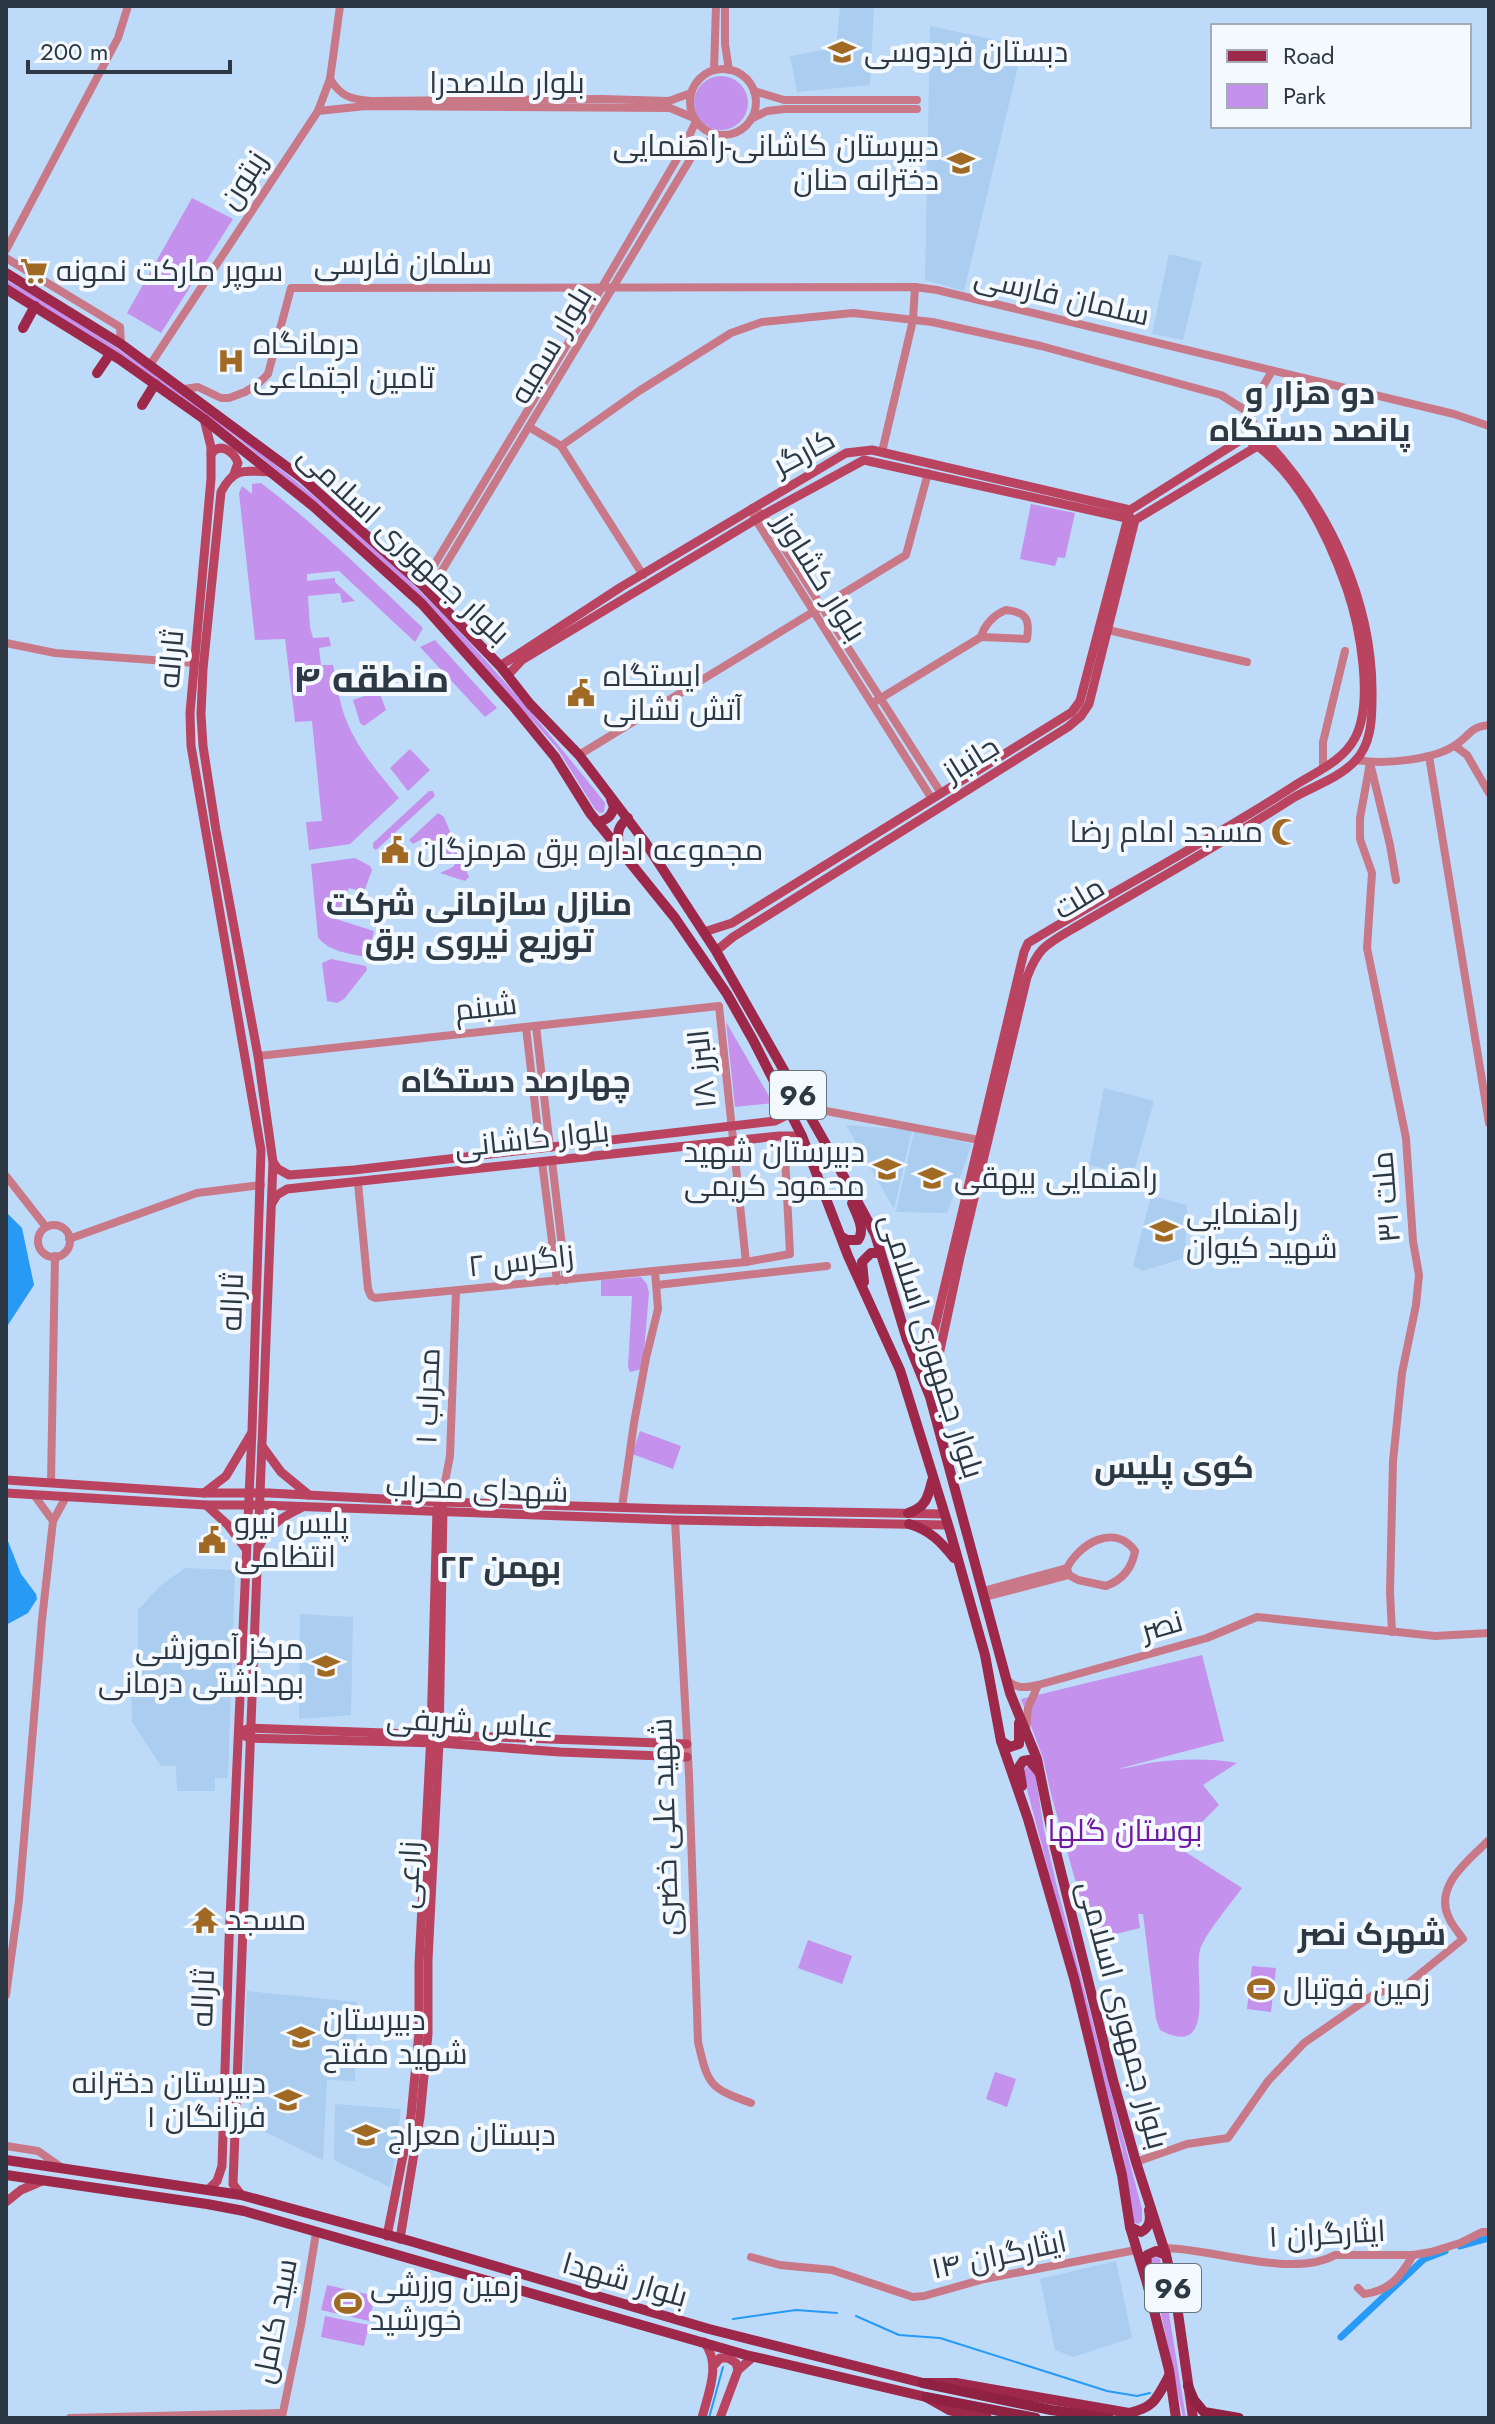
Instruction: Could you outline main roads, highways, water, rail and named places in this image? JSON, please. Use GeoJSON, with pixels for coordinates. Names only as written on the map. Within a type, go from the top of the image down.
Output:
{"type":"FeatureCollection","features":[{"type":"Feature","properties":{"kind":"highway"},"geometry":{"type":"LineString","coordinates":[[923,2383],[1051,2410],[1109,2418]]}},
{"type":"Feature","properties":{"kind":"highway"},"geometry":{"type":"LineString","coordinates":[[1188,2386],[1204,2412],[1236,2418]]}},
{"type":"Feature","properties":{"kind":"highway"},"geometry":{"type":"LineString","coordinates":[[926,2397],[1036,2418]]}},
{"type":"Feature","properties":{"kind":"main road","name":"بلوار جمهوری اسلامی"},"geometry":{"type":"LineString","coordinates":[[6,273],[121,344],[184,389],[302,478],[430,583],[530,704],[579,755],[628,818],[716,951],[805,1107],[875,1234],[907,1340],[930,1397],[1007,1680],[1041,1777],[1062,1877],[1136,2162],[1165,2252],[1176,2299],[1193,2418]]}},
{"type":"Feature","properties":{"kind":"main road","name":"بلوار جمهوری اسلامی"},"geometry":{"type":"LineString","coordinates":[[6,289],[110,354],[204,419],[313,506],[422,604],[555,757],[597,822],[675,918],[727,994],[802,1136],[848,1256],[900,1370],[933,1479],[940,1519],[959,1564],[985,1655],[1001,1741],[1028,1819],[1074,1978],[1122,2175],[1130,2227],[1169,2376],[1176,2418]]}},
{"type":"Feature","properties":{"kind":"main road"},"geometry":{"type":"LineString","coordinates":[[23,328],[35,306]]}},
{"type":"Feature","properties":{"kind":"main road"},"geometry":{"type":"LineString","coordinates":[[97,373],[110,354]]}},
{"type":"Feature","properties":{"kind":"main road"},"geometry":{"type":"LineString","coordinates":[[142,405],[155,384]]}},
{"type":"Feature","properties":{"kind":"main road","name":"ثاراله"},"geometry":{"type":"LineString","coordinates":[[204,419],[211,454],[209,515],[190,713],[191,746],[261,1150],[222,2166],[217,2181]]}},
{"type":"Feature","properties":{"kind":"main road"},"geometry":{"type":"LineString","coordinates":[[1250,431],[1259,441],[1130,517],[1250,431]]}},
{"type":"Feature","properties":{"kind":"main road","name":"ملت"},"geometry":{"type":"LineString","coordinates":[[1259,441],[1301,482],[1329,528],[1364,615],[1371,647],[1372,725],[1357,760],[1327,781],[1299,788]]}},
{"type":"Feature","properties":{"kind":"main road","name":"ملت"},"geometry":{"type":"LineString","coordinates":[[930,1397],[935,1349],[979,1140],[1028,943],[1067,926],[1209,845],[1299,788],[1346,753],[1361,723],[1362,649],[1356,616],[1322,530],[1295,485],[1259,441]]}},
{"type":"Feature","properties":{"kind":"main road"},"geometry":{"type":"LineString","coordinates":[[211,454],[220,447],[236,456],[238,463],[234,474]]}},
{"type":"Feature","properties":{"kind":"main road","name":"کارگر"},"geometry":{"type":"LineString","coordinates":[[624,591],[643,575],[752,508],[846,453],[859,450],[1130,517]]}},
{"type":"Feature","properties":{"kind":"main road","name":"کارگر"},"geometry":{"type":"LineString","coordinates":[[500,666],[519,658],[624,591],[864,460],[887,457],[928,473],[1130,517]]}},
{"type":"Feature","properties":{"kind":"main road"},"geometry":{"type":"LineString","coordinates":[[234,474],[244,471],[270,472]]}},
{"type":"Feature","properties":{"kind":"main road","name":"ثاراله"},"geometry":{"type":"LineString","coordinates":[[233,2184],[273,1162],[258,1056],[203,746],[203,669],[221,492],[234,474]]}},
{"type":"Feature","properties":{"kind":"main road","name":"جانباز"},"geometry":{"type":"LineString","coordinates":[[716,951],[940,801],[1081,716],[1089,704],[1130,517]]}},
{"type":"Feature","properties":{"kind":"main road","name":"کارگر"},"geometry":{"type":"LineString","coordinates":[[508,675],[519,658]]}},
{"type":"Feature","properties":{"kind":"main road"},"geometry":{"type":"LineString","coordinates":[[597,822],[606,820],[614,807],[607,790]]}},
{"type":"Feature","properties":{"kind":"main road","name":"جانباز"},"geometry":{"type":"LineString","coordinates":[[704,932],[732,923],[940,801]]}},
{"type":"Feature","properties":{"kind":"main road"},"geometry":{"type":"LineString","coordinates":[[620,850],[619,825],[628,818]]}},
{"type":"Feature","properties":{"kind":"main road"},"geometry":{"type":"LineString","coordinates":[[204,832],[216,830]]}},
{"type":"Feature","properties":{"kind":"main road","name":"ملت"},"geometry":{"type":"LineString","coordinates":[[935,1349],[1027,977],[1036,956],[1067,926]]}},
{"type":"Feature","properties":{"kind":"main road"},"geometry":{"type":"LineString","coordinates":[[719,1006],[727,994]]}},
{"type":"Feature","properties":{"kind":"main road","name":"بلوار کاشانی"},"geometry":{"type":"LineString","coordinates":[[289,1175],[367,1169],[732,1126],[779,1119],[791,1113]]}},
{"type":"Feature","properties":{"kind":"main road"},"geometry":{"type":"LineString","coordinates":[[779,1119],[785,1126],[784,1136]]}},
{"type":"Feature","properties":{"kind":"main road","name":"بلوار کاشانی"},"geometry":{"type":"LineString","coordinates":[[287,1189],[802,1136]]}},
{"type":"Feature","properties":{"kind":"main road"},"geometry":{"type":"LineString","coordinates":[[545,1149],[547,1161]]}},
{"type":"Feature","properties":{"kind":"main road"},"geometry":{"type":"LineString","coordinates":[[272,1203],[277,1195],[287,1189],[285,1180],[289,1175],[273,1162]]}},
{"type":"Feature","properties":{"kind":"main road"},"geometry":{"type":"LineString","coordinates":[[838,1167],[861,1229],[858,1240],[842,1237]]}},
{"type":"Feature","properties":{"kind":"main road"},"geometry":{"type":"LineString","coordinates":[[868,1301],[862,1262],[871,1253],[880,1253]]}},
{"type":"Feature","properties":{"kind":"main road"},"geometry":{"type":"LineString","coordinates":[[907,1340],[919,1354],[935,1349]]}},
{"type":"Feature","properties":{"kind":"main road"},"geometry":{"type":"LineString","coordinates":[[252,1415],[264,1415]]}},
{"type":"Feature","properties":{"kind":"main road"},"geometry":{"type":"LineString","coordinates":[[204,1493],[226,1476],[252,1431]]}},
{"type":"Feature","properties":{"kind":"main road"},"geometry":{"type":"LineString","coordinates":[[262,1446],[281,1472],[309,1495]]}},
{"type":"Feature","properties":{"kind":"main road"},"geometry":{"type":"LineString","coordinates":[[933,1479],[925,1504],[908,1519],[933,1535],[959,1564]]}},
{"type":"Feature","properties":{"kind":"main road","name":"شهدای محراب"},"geometry":{"type":"LineString","coordinates":[[6,1480],[204,1493],[309,1495],[440,1508],[675,1520],[940,1519]]}},
{"type":"Feature","properties":{"kind":"main road","name":"شهدای محراب"},"geometry":{"type":"LineString","coordinates":[[6,1493],[206,1505],[622,1507],[908,1519]]}},
{"type":"Feature","properties":{"kind":"main road"},"geometry":{"type":"LineString","coordinates":[[206,1505],[228,1525],[246,1549],[252,1545],[258,1549],[266,1531],[281,1517],[303,1506]]}},
{"type":"Feature","properties":{"kind":"main road","name":"زارعی"},"geometry":{"type":"LineString","coordinates":[[387,2236],[411,2116],[424,1977],[435,1739],[440,1508]]}},
{"type":"Feature","properties":{"kind":"main road"},"geometry":{"type":"LineString","coordinates":[[1001,1741],[1010,1747],[1019,1744],[1018,1717]]}},
{"type":"Feature","properties":{"kind":"main road"},"geometry":{"type":"LineString","coordinates":[[238,1733],[250,1733]]}},
{"type":"Feature","properties":{"kind":"main road","name":"عباس شریفی"},"geometry":{"type":"LineString","coordinates":[[250,1733],[687,1744]]}},
{"type":"Feature","properties":{"kind":"main road","name":"عباس شریفی"},"geometry":{"type":"LineString","coordinates":[[435,1739],[560,1752],[687,1757]]}},
{"type":"Feature","properties":{"kind":"main road"},"geometry":{"type":"LineString","coordinates":[[560,1752],[561,1739]]}},
{"type":"Feature","properties":{"kind":"main road"},"geometry":{"type":"LineString","coordinates":[[1028,1819],[1019,1767],[1023,1761],[1029,1760],[1041,1777]]}},
{"type":"Feature","properties":{"kind":"main road"},"geometry":{"type":"LineString","coordinates":[[229,1937],[235,1940],[241,1935]]}},
{"type":"Feature","properties":{"kind":"main road"},"geometry":{"type":"LineString","coordinates":[[228,1974],[233,1967],[240,1971]]}},
{"type":"Feature","properties":{"kind":"main road","name":"زارعی"},"geometry":{"type":"LineString","coordinates":[[400,2239],[425,2074],[424,1977]]}},
{"type":"Feature","properties":{"kind":"main road","name":"بلوار شهدا"},"geometry":{"type":"LineString","coordinates":[[6,2160],[241,2195],[702,2327],[923,2383],[956,2383],[1144,2414],[1169,2376]]}},
{"type":"Feature","properties":{"kind":"main road","name":"بلوار شهدا"},"geometry":{"type":"LineString","coordinates":[[6,2175],[244,2211],[753,2357],[926,2397],[949,2410],[987,2418]]}},
{"type":"Feature","properties":{"kind":"main road"},"geometry":{"type":"LineString","coordinates":[[6,2202],[15,2193],[42,2181]]}},
{"type":"Feature","properties":{"kind":"main road"},"geometry":{"type":"LineString","coordinates":[[208,2190],[217,2181],[224,2187],[233,2184],[241,2195]]}},
{"type":"Feature","properties":{"kind":"main road"},"geometry":{"type":"LineString","coordinates":[[1130,2227],[1141,2232],[1150,2223],[1147,2194]]}},
{"type":"Feature","properties":{"kind":"main road"},"geometry":{"type":"LineString","coordinates":[[1147,2283],[1147,2255],[1156,2251],[1165,2252]]}},
{"type":"Feature","properties":{"kind":"main road"},"geometry":{"type":"LineString","coordinates":[[704,2342],[715,2364]]}},
{"type":"Feature","properties":{"kind":"main road"},"geometry":{"type":"LineString","coordinates":[[720,2418],[738,2370],[753,2357]]}},
{"type":"Feature","properties":{"kind":"main road"},"geometry":{"type":"LineString","coordinates":[[702,2418],[715,2364],[720,2358],[728,2358],[736,2363],[738,2370]]}},
{"type":"Feature","properties":{"kind":"water"},"geometry":{"type":"Polygon","coordinates":[[[6,1212],[22,1228],[34,1285],[6,1328],[6,1212]]]}},
{"type":"Feature","properties":{"kind":"water"},"geometry":{"type":"Polygon","coordinates":[[[6,1536],[21,1574],[37,1599],[28,1613],[6,1625],[6,1536]]]}},
{"type":"Feature","properties":{"kind":"waterway"},"geometry":{"type":"LineString","coordinates":[[1460,2246],[1489,2238]]}},
{"type":"Feature","properties":{"kind":"waterway"},"geometry":{"type":"LineString","coordinates":[[1341,2337],[1424,2259],[1445,2251]]}},
{"type":"Feature","properties":{"kind":"waterway"},"geometry":{"type":"LineString","coordinates":[[733,2319],[796,2310],[837,2313]]}},
{"type":"Feature","properties":{"kind":"waterway"},"geometry":{"type":"LineString","coordinates":[[856,2316],[899,2335],[940,2338],[1107,2391],[1137,2396],[1150,2393]]}},
{"type":"Feature","properties":{"kind":"waterway"},"geometry":{"type":"LineString","coordinates":[[709,2418],[723,2367]]}},
{"type":"Feature","properties":{"kind":"place","name":"دبستان فردوسی"},"geometry":{"type":"Point","coordinates":[842,52]}},
{"type":"Feature","properties":{"kind":"place","name":"دبیرستان کاشانی-راهنمایی دخترانه حنان"},"geometry":{"type":"Point","coordinates":[961,163]}},
{"type":"Feature","properties":{"kind":"place","name":"سوپر مارکت نمونه"},"geometry":{"type":"Point","coordinates":[34,271]}},
{"type":"Feature","properties":{"kind":"place","name":"درمانگاه تامین اجتماعی"},"geometry":{"type":"Point","coordinates":[231,361]}},
{"type":"Feature","properties":{"kind":"place","name":"ایستگاه آتش نشانی"},"geometry":{"type":"Point","coordinates":[581,693]}},
{"type":"Feature","properties":{"kind":"place","name":"مسجد امام رضا"},"geometry":{"type":"Point","coordinates":[1285,832]}},
{"type":"Feature","properties":{"kind":"place","name":"مجموعه اداره برق هرمزگان"},"geometry":{"type":"Point","coordinates":[395,850]}},
{"type":"Feature","properties":{"kind":"place","name":"دبیرستان شهید محمود کریمی"},"geometry":{"type":"Point","coordinates":[887,1169]}},
{"type":"Feature","properties":{"kind":"place","name":"راهنمایی بیهقی"},"geometry":{"type":"Point","coordinates":[932,1178]}},
{"type":"Feature","properties":{"kind":"place","name":"راهنمایی شهید کیوان"},"geometry":{"type":"Point","coordinates":[1164,1231]}},
{"type":"Feature","properties":{"kind":"place","name":"پلیس نیرو انتظامی"},"geometry":{"type":"Point","coordinates":[212,1540]}},
{"type":"Feature","properties":{"kind":"place","name":"مرکز آموزشی بهداشتی درمانی"},"geometry":{"type":"Point","coordinates":[326,1666]}},
{"type":"Feature","properties":{"kind":"place","name":"مسجد"},"geometry":{"type":"Point","coordinates":[205,1920]}},
{"type":"Feature","properties":{"kind":"place","name":"زمین فوتبال"},"geometry":{"type":"Point","coordinates":[1261,1989]}},
{"type":"Feature","properties":{"kind":"place","name":"دبیرستان شهید مفتح"},"geometry":{"type":"Point","coordinates":[301,2037]}},
{"type":"Feature","properties":{"kind":"place","name":"دبیرستان دخترانه فرزانگان ۱"},"geometry":{"type":"Point","coordinates":[288,2100]}},
{"type":"Feature","properties":{"kind":"place","name":"دبستان معراج"},"geometry":{"type":"Point","coordinates":[366,2135]}},
{"type":"Feature","properties":{"kind":"place","name":"زمین ورزشی خورشید"},"geometry":{"type":"Point","coordinates":[348,2303]}},
{"type":"Feature","properties":{"kind":"district","name":"دو هزار و پانصد دستگاه"},"geometry":{"type":"Point","coordinates":[1310,412]}},
{"type":"Feature","properties":{"kind":"district","name":"منطقه ۴"},"geometry":{"type":"Point","coordinates":[371,679]}},
{"type":"Feature","properties":{"kind":"district","name":"منازل سازمانی شرکت توزیع نیروی برق"},"geometry":{"type":"Point","coordinates":[479,922]}},
{"type":"Feature","properties":{"kind":"district","name":"چهارصد دستگاه"},"geometry":{"type":"Point","coordinates":[516,1081]}},
{"type":"Feature","properties":{"kind":"district","name":"کوی پلیس"},"geometry":{"type":"Point","coordinates":[1174,1467]}},
{"type":"Feature","properties":{"kind":"district","name":"۲۲ بهمن"},"geometry":{"type":"Point","coordinates":[500,1567]}},
{"type":"Feature","properties":{"kind":"district","name":"شهرک نصر"},"geometry":{"type":"Point","coordinates":[1372,1934]}},
{"type":"Feature","properties":{"kind":"park label","name":"بوستان گلها"},"geometry":{"type":"Point","coordinates":[1125,1831]}}]}
